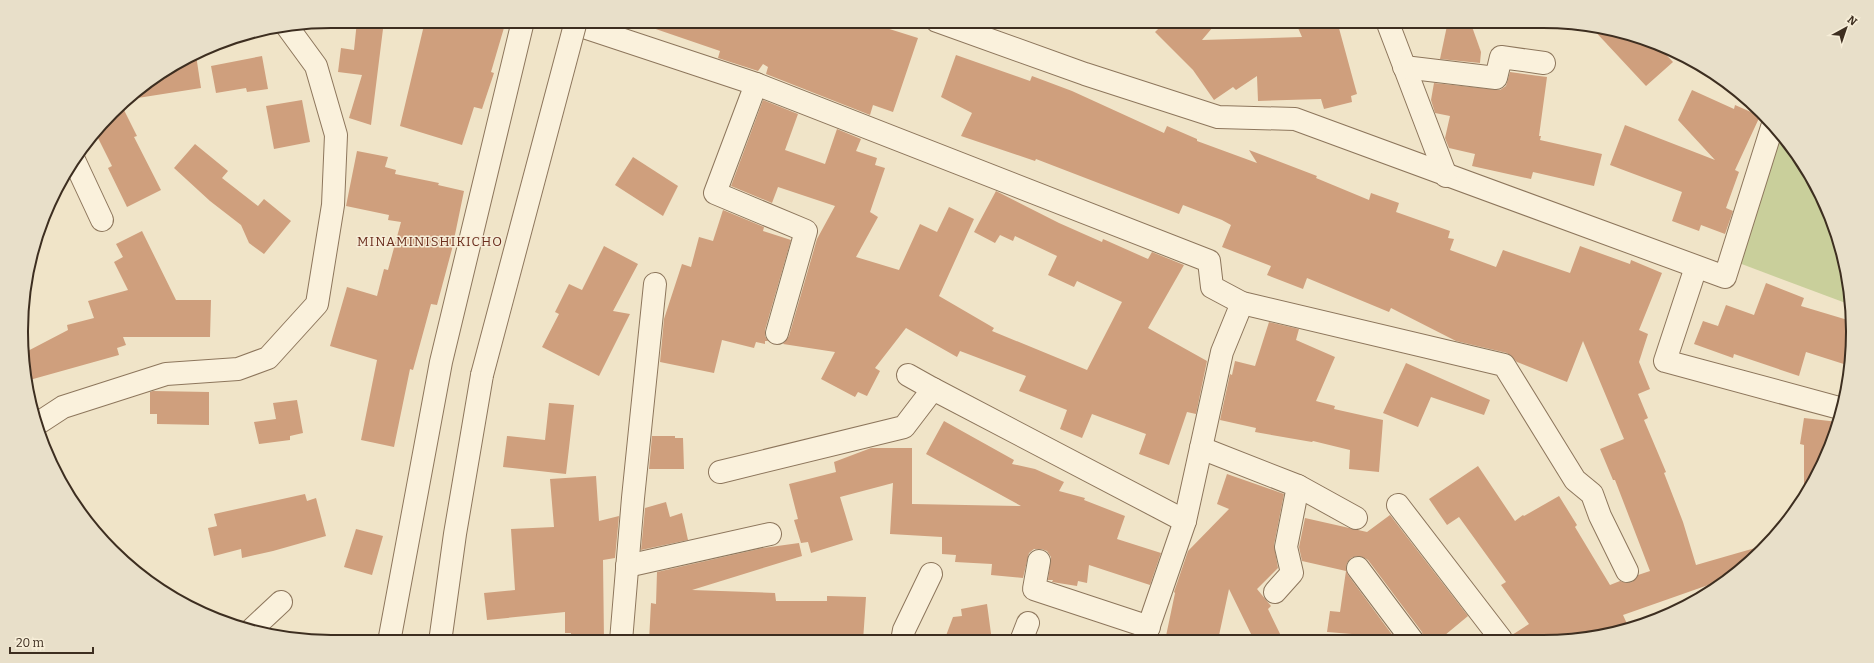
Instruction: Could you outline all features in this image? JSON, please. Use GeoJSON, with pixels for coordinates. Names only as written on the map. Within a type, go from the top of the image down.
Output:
{"type":"FeatureCollection","features":[{"type":"Feature","properties":{"kind":"street"},"geometry":{"type":"LineString","coordinates":[[390,635],[441,362],[522,28]]}},
{"type":"Feature","properties":{"kind":"street"},"geometry":{"type":"LineString","coordinates":[[441,635],[455,534],[482,375],[576,28]]}},
{"type":"Feature","properties":{"kind":"street"},"geometry":{"type":"LineString","coordinates":[[595,28],[756,84],[1209,261],[1212,288],[1242,303],[1504,365],[1575,480],[1592,494],[1600,516],[1626,571]]}},
{"type":"Feature","properties":{"kind":"street"},"geometry":{"type":"LineString","coordinates":[[957,28],[1085,74],[1218,117],[1295,120],[1725,277],[1770,130]]}},
{"type":"Feature","properties":{"kind":"street"},"geometry":{"type":"LineString","coordinates":[[1390,28],[1446,176]]}},
{"type":"Feature","properties":{"kind":"street"},"geometry":{"type":"LineString","coordinates":[[41,421],[63,407],[166,374],[238,369],[268,358],[317,304],[333,206],[336,135],[316,66],[290,31]]}},
{"type":"Feature","properties":{"kind":"street"},"geometry":{"type":"LineString","coordinates":[[1404,67],[1496,78],[1501,58],[1544,63]]}},
{"type":"Feature","properties":{"kind":"street"},"geometry":{"type":"LineString","coordinates":[[756,84],[715,193],[806,230],[777,333]]}},
{"type":"Feature","properties":{"kind":"street"},"geometry":{"type":"LineString","coordinates":[[77,166],[102,220]]}},
{"type":"Feature","properties":{"kind":"street"},"geometry":{"type":"LineString","coordinates":[[1696,266],[1665,361],[1837,407]]}},
{"type":"Feature","properties":{"kind":"street"},"geometry":{"type":"LineString","coordinates":[[621,635],[655,284]]}},
{"type":"Feature","properties":{"kind":"street"},"geometry":{"type":"LineString","coordinates":[[1039,561],[1034,589],[1146,634],[1185,521],[1222,352],[1242,303]]}},
{"type":"Feature","properties":{"kind":"street"},"geometry":{"type":"LineString","coordinates":[[908,375],[1185,521]]}},
{"type":"Feature","properties":{"kind":"street"},"geometry":{"type":"LineString","coordinates":[[720,472],[904,427],[933,389]]}},
{"type":"Feature","properties":{"kind":"street"},"geometry":{"type":"LineString","coordinates":[[1201,448],[1298,486],[1356,518]]}},
{"type":"Feature","properties":{"kind":"street"},"geometry":{"type":"LineString","coordinates":[[1275,592],[1292,573],[1286,547],[1298,486]]}},
{"type":"Feature","properties":{"kind":"street"},"geometry":{"type":"LineString","coordinates":[[1398,505],[1497,635]]}},
{"type":"Feature","properties":{"kind":"street"},"geometry":{"type":"LineString","coordinates":[[627,566],[770,534]]}},
{"type":"Feature","properties":{"kind":"street"},"geometry":{"type":"LineString","coordinates":[[1358,568],[1408,635]]}},
{"type":"Feature","properties":{"kind":"street"},"geometry":{"type":"LineString","coordinates":[[903,635],[904,630],[931,574]]}},
{"type":"Feature","properties":{"kind":"street"},"geometry":{"type":"LineString","coordinates":[[256,626],[281,602]]}},
{"type":"Feature","properties":{"kind":"green space"},"geometry":{"type":"Polygon","coordinates":[[[1776,137],[1795,163],[1815,197],[1823,215],[1836,253],[1844,302],[1739,263],[1776,137]]]}},
{"type":"Feature","properties":{"kind":"building"},"geometry":{"type":"Polygon","coordinates":[[[356,28],[383,28],[371,125],[349,118],[362,75],[338,72],[341,48],[354,50],[356,28]]]}},
{"type":"Feature","properties":{"kind":"building"},"geometry":{"type":"Polygon","coordinates":[[[423,28],[504,28],[491,72],[494,73],[482,109],[474,107],[462,145],[400,126],[423,28]]]}},
{"type":"Feature","properties":{"kind":"building"},"geometry":{"type":"Polygon","coordinates":[[[653,28],[886,28],[918,38],[893,112],[873,105],[870,115],[766,74],[768,67],[763,64],[758,71],[718,58],[720,51],[653,28]]]}},
{"type":"Feature","properties":{"kind":"building"},"geometry":{"type":"Polygon","coordinates":[[[1159,28],[1212,28],[1202,40],[1302,37],[1298,28],[1339,28],[1357,94],[1351,96],[1352,102],[1324,109],[1321,99],[1258,101],[1257,76],[1236,90],[1233,87],[1214,100],[1193,70],[1155,32],[1159,28]]]}},
{"type":"Feature","properties":{"kind":"building"},"geometry":{"type":"Polygon","coordinates":[[[1447,28],[1472,28],[1481,52],[1480,63],[1440,59],[1447,28]]]}},
{"type":"Feature","properties":{"kind":"building"},"geometry":{"type":"Polygon","coordinates":[[[1597,33],[1621,38],[1659,51],[1665,54],[1673,62],[1646,86],[1597,33]]]}},
{"type":"Feature","properties":{"kind":"building"},"geometry":{"type":"Polygon","coordinates":[[[956,55],[1030,81],[1032,76],[1072,91],[1164,133],[1167,126],[1197,139],[1197,141],[1257,163],[1249,150],[1317,176],[1316,178],[1369,200],[1371,193],[1399,203],[1396,212],[1450,231],[1448,238],[1454,239],[1450,250],[1496,267],[1503,250],[1570,273],[1580,246],[1630,264],[1631,260],[1662,273],[1639,330],[1648,334],[1639,362],[1650,389],[1638,394],[1648,418],[1644,420],[1666,472],[1664,473],[1683,522],[1696,565],[1755,548],[1743,560],[1711,584],[1623,615],[1627,623],[1582,632],[1542,635],[1512,635],[1529,624],[1501,585],[1506,582],[1459,517],[1447,525],[1429,499],[1478,466],[1515,521],[1523,515],[1524,516],[1559,496],[1577,525],[1575,527],[1610,585],[1620,581],[1627,583],[1632,582],[1638,575],[1650,571],[1615,480],[1613,480],[1600,449],[1624,439],[1583,341],[1567,382],[1517,362],[1507,353],[1456,341],[1391,308],[1389,312],[1307,278],[1303,289],[1267,275],[1271,266],[1222,247],[1231,225],[1222,220],[1183,205],[1179,214],[1036,159],[1035,161],[961,136],[972,113],[941,97],[956,55]]]}},
{"type":"Feature","properties":{"kind":"building"},"geometry":{"type":"Polygon","coordinates":[[[262,56],[268,89],[247,92],[246,88],[216,93],[211,66],[262,56]]]}},
{"type":"Feature","properties":{"kind":"building"},"geometry":{"type":"Polygon","coordinates":[[[197,59],[201,88],[138,98],[163,79],[197,59]]]}},
{"type":"Feature","properties":{"kind":"building"},"geometry":{"type":"Polygon","coordinates":[[[1510,72],[1547,77],[1539,136],[1541,136],[1540,140],[1602,154],[1594,186],[1533,172],[1531,179],[1472,166],[1475,154],[1449,148],[1445,138],[1450,116],[1435,113],[1431,100],[1434,83],[1500,90],[1506,86],[1510,72]]]}},
{"type":"Feature","properties":{"kind":"building"},"geometry":{"type":"Polygon","coordinates":[[[1692,90],[1734,109],[1735,105],[1753,113],[1759,119],[1735,170],[1739,172],[1726,208],[1733,211],[1725,234],[1701,225],[1699,231],[1672,221],[1682,192],[1610,165],[1625,125],[1715,160],[1678,120],[1692,90]]]}},
{"type":"Feature","properties":{"kind":"building"},"geometry":{"type":"Polygon","coordinates":[[[302,100],[310,142],[274,149],[266,106],[302,100]]]}},
{"type":"Feature","properties":{"kind":"building"},"geometry":{"type":"Polygon","coordinates":[[[763,100],[798,114],[785,150],[825,164],[837,129],[861,139],[856,151],[877,158],[875,165],[885,168],[870,212],[878,217],[856,257],[899,270],[920,224],[937,232],[949,207],[974,219],[939,296],[994,328],[992,331],[1087,370],[1122,302],[1077,281],[1074,287],[1048,275],[1057,256],[1015,236],[1013,241],[1000,235],[995,243],[974,232],[996,191],[1059,223],[1102,242],[1103,239],[1148,259],[1152,252],[1184,265],[1148,328],[1207,361],[1196,414],[1187,412],[1169,465],[1139,454],[1146,434],[1092,414],[1082,438],[1060,429],[1067,410],[1019,391],[1026,376],[960,351],[957,357],[906,328],[875,368],[880,371],[867,396],[858,392],[855,397],[821,379],[835,352],[783,344],[789,336],[817,239],[835,206],[778,187],[772,203],[731,186],[763,100]]]}},
{"type":"Feature","properties":{"kind":"building"},"geometry":{"type":"Polygon","coordinates":[[[124,110],[137,136],[134,137],[161,190],[127,207],[108,168],[112,166],[98,138],[124,110]]]}},
{"type":"Feature","properties":{"kind":"building"},"geometry":{"type":"Polygon","coordinates":[[[195,144],[228,171],[222,178],[258,206],[264,199],[291,221],[264,254],[249,243],[241,225],[210,201],[174,168],[195,144]]]}},
{"type":"Feature","properties":{"kind":"building"},"geometry":{"type":"Polygon","coordinates":[[[357,151],[388,157],[385,167],[396,170],[395,174],[439,183],[438,185],[464,191],[452,249],[437,305],[431,304],[413,370],[410,369],[394,447],[361,440],[377,360],[330,346],[347,287],[377,296],[384,269],[388,270],[401,222],[388,220],[389,215],[346,206],[357,151]]]}},
{"type":"Feature","properties":{"kind":"building"},"geometry":{"type":"Polygon","coordinates":[[[633,157],[678,186],[663,216],[615,185],[633,157]]]}},
{"type":"Feature","properties":{"kind":"building"},"geometry":{"type":"Polygon","coordinates":[[[723,210],[764,227],[763,231],[791,240],[765,330],[765,336],[768,341],[765,341],[765,344],[756,342],[754,348],[722,340],[714,373],[660,362],[664,319],[682,264],[691,267],[699,237],[713,241],[723,210]]]}},
{"type":"Feature","properties":{"kind":"building"},"geometry":{"type":"Polygon","coordinates":[[[142,231],[176,300],[211,300],[210,337],[123,337],[126,345],[117,348],[119,355],[32,379],[29,350],[68,330],[67,325],[94,318],[88,301],[128,290],[114,262],[123,257],[116,244],[142,231]]]}},
{"type":"Feature","properties":{"kind":"building"},"geometry":{"type":"Polygon","coordinates":[[[604,246],[638,264],[613,311],[630,314],[599,376],[542,347],[559,314],[555,312],[569,284],[582,290],[604,246]]]}},
{"type":"Feature","properties":{"kind":"building"},"geometry":{"type":"Polygon","coordinates":[[[1766,283],[1804,298],[1801,306],[1845,319],[1844,364],[1806,352],[1799,376],[1734,354],[1733,358],[1694,344],[1703,321],[1718,326],[1726,305],[1754,315],[1766,283]]]}},
{"type":"Feature","properties":{"kind":"building"},"geometry":{"type":"Polygon","coordinates":[[[1269,322],[1299,329],[1296,340],[1335,357],[1316,401],[1335,406],[1334,409],[1383,420],[1379,472],[1349,469],[1350,450],[1313,441],[1255,432],[1256,428],[1220,420],[1230,374],[1232,375],[1235,361],[1255,366],[1269,322]]]}},
{"type":"Feature","properties":{"kind":"building"},"geometry":{"type":"Polygon","coordinates":[[[1406,363],[1490,400],[1484,415],[1431,397],[1418,427],[1383,413],[1406,363]]]}},
{"type":"Feature","properties":{"kind":"building"},"geometry":{"type":"Polygon","coordinates":[[[150,392],[209,392],[209,425],[157,424],[157,414],[150,414],[150,392]]]}},
{"type":"Feature","properties":{"kind":"building"},"geometry":{"type":"Polygon","coordinates":[[[297,400],[303,433],[290,436],[290,440],[259,444],[254,422],[276,419],[273,403],[297,400]]]}},
{"type":"Feature","properties":{"kind":"building"},"geometry":{"type":"Polygon","coordinates":[[[549,403],[574,405],[566,474],[503,467],[507,436],[545,440],[549,403]]]}},
{"type":"Feature","properties":{"kind":"building"},"geometry":{"type":"Polygon","coordinates":[[[1804,418],[1832,421],[1815,466],[1804,485],[1804,445],[1800,444],[1804,418]]]}},
{"type":"Feature","properties":{"kind":"building"},"geometry":{"type":"Polygon","coordinates":[[[944,421],[1014,460],[1012,464],[1035,469],[1064,482],[1059,491],[1085,498],[1084,500],[1125,516],[1117,539],[1161,553],[1150,585],[1089,565],[1087,583],[1078,581],[1077,586],[1052,582],[1053,580],[1048,580],[1051,557],[1047,551],[1041,549],[1034,549],[1029,553],[1023,578],[991,575],[992,564],[955,562],[956,555],[942,554],[942,537],[890,534],[893,483],[840,497],[853,540],[811,553],[808,542],[801,543],[794,520],[798,519],[789,484],[836,472],[834,462],[871,448],[912,448],[912,504],[1021,506],[926,454],[944,421]]]}},
{"type":"Feature","properties":{"kind":"building"},"geometry":{"type":"Polygon","coordinates":[[[652,436],[675,436],[675,438],[683,438],[684,469],[649,469],[652,436]]]}},
{"type":"Feature","properties":{"kind":"building"},"geometry":{"type":"Polygon","coordinates":[[[1227,474],[1284,494],[1274,545],[1278,568],[1257,589],[1271,606],[1268,609],[1281,635],[1252,635],[1229,589],[1219,635],[1166,635],[1174,592],[1188,551],[1229,509],[1217,504],[1227,474]]]}},
{"type":"Feature","properties":{"kind":"building"},"geometry":{"type":"Polygon","coordinates":[[[596,476],[599,521],[619,516],[615,558],[603,560],[604,635],[571,635],[571,633],[565,633],[565,612],[487,620],[484,593],[515,590],[511,529],[554,527],[550,479],[596,476]]]}},
{"type":"Feature","properties":{"kind":"building"},"geometry":{"type":"Polygon","coordinates":[[[305,494],[307,501],[316,498],[326,536],[242,558],[241,549],[214,556],[208,528],[217,526],[214,514],[305,494]]]}},
{"type":"Feature","properties":{"kind":"building"},"geometry":{"type":"Polygon","coordinates":[[[666,502],[670,517],[682,513],[688,540],[641,550],[645,508],[666,502]]]}},
{"type":"Feature","properties":{"kind":"building"},"geometry":{"type":"Polygon","coordinates":[[[1390,515],[1468,616],[1445,635],[1423,635],[1368,560],[1357,556],[1351,558],[1347,563],[1346,569],[1348,575],[1392,635],[1353,635],[1327,632],[1330,611],[1340,612],[1346,571],[1302,561],[1299,547],[1305,518],[1367,532],[1390,515]]]}},
{"type":"Feature","properties":{"kind":"building"},"geometry":{"type":"Polygon","coordinates":[[[356,529],[383,536],[372,575],[344,567],[356,529]]]}},
{"type":"Feature","properties":{"kind":"building"},"geometry":{"type":"Polygon","coordinates":[[[799,543],[802,556],[692,590],[775,593],[776,601],[827,601],[827,596],[866,597],[863,635],[649,635],[651,603],[656,604],[657,572],[763,548],[799,543]]]}},
{"type":"Feature","properties":{"kind":"building"},"geometry":{"type":"Polygon","coordinates":[[[987,604],[991,635],[946,635],[953,617],[962,616],[961,609],[987,604]]]}},
{"type":"Feature","properties":{"kind":"district","name":"MINAMINISHIKICHO"},"geometry":{"type":"Point","coordinates":[430,241]}}]}
